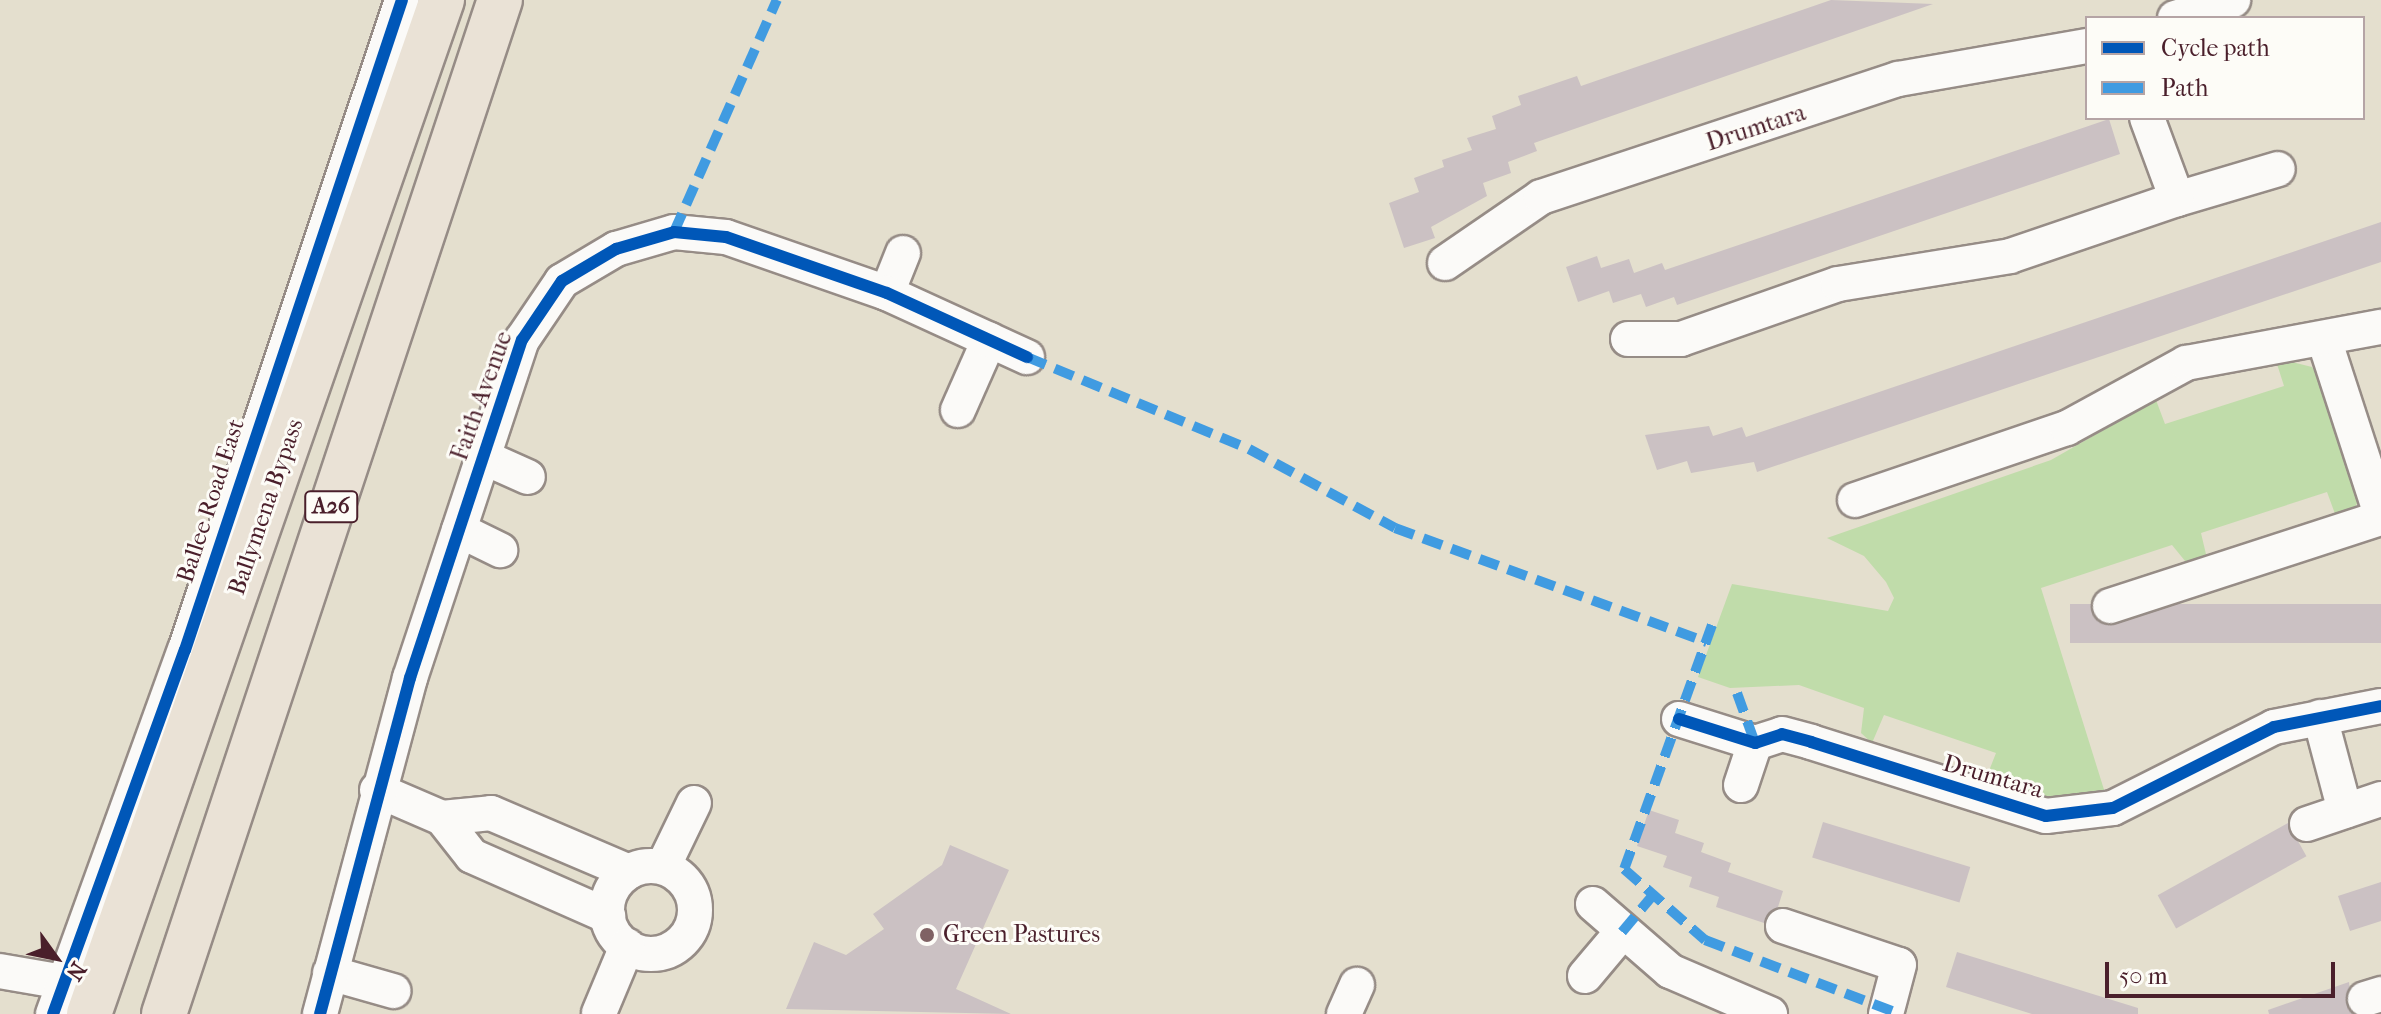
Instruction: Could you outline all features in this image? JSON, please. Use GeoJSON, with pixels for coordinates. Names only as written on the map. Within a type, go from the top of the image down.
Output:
{"type":"FeatureCollection","features":[{"type":"Feature","properties":{"kind":"highway","name":"Ballymena Bypass"},"geometry":{"type":"LineString","coordinates":[[76,998],[442,0]]}},
{"type":"Feature","properties":{"kind":"highway","name":"A26"},"geometry":{"type":"LineString","coordinates":[[164,1014],[500,0]]}},
{"type":"Feature","properties":{"kind":"street","name":"Ballee Road East"},"geometry":{"type":"LineString","coordinates":[[53,1014],[76,998],[185,650],[402,0]]}},
{"type":"Feature","properties":{"kind":"street"},"geometry":{"type":"LineString","coordinates":[[2181,16],[2233,0]]}},
{"type":"Feature","properties":{"kind":"street","name":"Drumtara"},"geometry":{"type":"LineString","coordinates":[[1445,263],[1541,197],[1898,79],[2085,46]]}},
{"type":"Feature","properties":{"kind":"street"},"geometry":{"type":"LineString","coordinates":[[2148,120],[2177,199]]}},
{"type":"Feature","properties":{"kind":"street"},"geometry":{"type":"LineString","coordinates":[[1628,339],[1681,339],[1838,284],[2010,256],[2177,199],[2278,169]]}},
{"type":"Feature","properties":{"kind":"street","name":"Faith Avenue"},"geometry":{"type":"LineString","coordinates":[[320,1014],[377,790],[483,457],[522,340],[562,281],[616,249],[674,232],[726,237],[887,293],[1027,357]]}},
{"type":"Feature","properties":{"kind":"street"},"geometry":{"type":"LineString","coordinates":[[887,293],[903,253]]}},
{"type":"Feature","properties":{"kind":"street"},"geometry":{"type":"LineString","coordinates":[[1855,500],[2067,428],[2186,363],[2267,343],[2324,339],[2381,327]]}},
{"type":"Feature","properties":{"kind":"street"},"geometry":{"type":"LineString","coordinates":[[2110,606],[2381,516],[2324,339]]}},
{"type":"Feature","properties":{"kind":"street"},"geometry":{"type":"LineString","coordinates":[[958,410],[989,340]]}},
{"type":"Feature","properties":{"kind":"street"},"geometry":{"type":"LineString","coordinates":[[483,457],[528,477]]}},
{"type":"Feature","properties":{"kind":"street"},"geometry":{"type":"LineString","coordinates":[[459,530],[500,550]]}},
{"type":"Feature","properties":{"kind":"street","name":"Drumtara"},"geometry":{"type":"LineString","coordinates":[[1679,719],[1755,743],[1782,734],[2046,816],[2113,808],[2251,737],[2320,717],[2381,706]]}},
{"type":"Feature","properties":{"kind":"street"},"geometry":{"type":"LineString","coordinates":[[2320,717],[2345,811]]}},
{"type":"Feature","properties":{"kind":"street"},"geometry":{"type":"LineString","coordinates":[[1741,785],[1755,743]]}},
{"type":"Feature","properties":{"kind":"street"},"geometry":{"type":"LineString","coordinates":[[377,790],[442,818],[472,856],[608,916],[627,946]]}},
{"type":"Feature","properties":{"kind":"street"},"geometry":{"type":"LineString","coordinates":[[2307,824],[2381,799]]}},
{"type":"Feature","properties":{"kind":"street"},"geometry":{"type":"LineString","coordinates":[[663,867],[694,803]]}},
{"type":"Feature","properties":{"kind":"street"},"geometry":{"type":"LineString","coordinates":[[442,818],[491,813],[629,872],[663,867]]}},
{"type":"Feature","properties":{"kind":"street"},"geometry":{"type":"LineString","coordinates":[[627,946],[666,951],[693,922],[692,895],[663,867]]}},
{"type":"Feature","properties":{"kind":"street"},"geometry":{"type":"LineString","coordinates":[[608,916],[611,891],[629,872]]}},
{"type":"Feature","properties":{"kind":"street"},"geometry":{"type":"LineString","coordinates":[[1593,904],[1622,932],[1694,984],[1770,1014]]}},
{"type":"Feature","properties":{"kind":"street"},"geometry":{"type":"LineString","coordinates":[[1783,926],[1899,965],[1886,1014]]}},
{"type":"Feature","properties":{"kind":"street"},"geometry":{"type":"LineString","coordinates":[[1585,976],[1622,932]]}},
{"type":"Feature","properties":{"kind":"street"},"geometry":{"type":"LineString","coordinates":[[599,1013],[627,946]]}},
{"type":"Feature","properties":{"kind":"street"},"geometry":{"type":"LineString","coordinates":[[0,971],[76,998]]}},
{"type":"Feature","properties":{"kind":"street"},"geometry":{"type":"LineString","coordinates":[[330,973],[393,991]]}},
{"type":"Feature","properties":{"kind":"green space"},"geometry":{"type":"Polygon","coordinates":[[[2292,362],[2312,367],[2323,384],[2360,498],[2350,516],[2338,522],[2327,492],[2201,533],[2209,567],[2190,567],[2172,545],[2041,588],[2106,796],[2072,805],[1983,786],[1996,753],[1884,715],[1872,743],[1861,733],[1864,708],[1799,685],[1730,688],[1698,677],[1732,584],[1888,611],[1894,598],[1886,582],[1864,556],[1827,538],[2051,460],[2156,400],[2165,424],[2284,386],[2277,364],[2292,362]]]}},
{"type":"Feature","properties":{"kind":"building"},"geometry":{"type":"Polygon","coordinates":[[[1831,0],[1933,4],[1534,143],[1537,151],[1508,162],[1511,173],[1483,183],[1487,196],[1431,227],[1435,238],[1404,248],[1389,203],[1419,192],[1414,178],[1444,167],[1442,160],[1472,150],[1467,138],[1496,129],[1492,116],[1521,105],[1518,96],[1577,76],[1581,86],[1831,0]]]}},
{"type":"Feature","properties":{"kind":"building"},"geometry":{"type":"Polygon","coordinates":[[[2106,120],[2109,120],[2120,154],[1677,305],[1674,297],[1646,307],[1641,294],[1613,303],[1609,291],[1578,302],[1566,267],[1597,256],[1601,268],[1629,259],[1634,273],[1662,263],[1665,270],[2106,120]]]}},
{"type":"Feature","properties":{"kind":"building"},"geometry":{"type":"Polygon","coordinates":[[[2381,222],[2381,262],[1757,472],[1754,462],[1691,473],[1687,461],[1657,470],[1645,435],[1709,426],[1713,436],[1742,427],[1746,437],[2381,222]]]}},
{"type":"Feature","properties":{"kind":"building"},"geometry":{"type":"Polygon","coordinates":[[[2070,604],[2381,604],[2381,643],[2070,643],[2070,604]]]}},
{"type":"Feature","properties":{"kind":"building"},"geometry":{"type":"Polygon","coordinates":[[[1649,810],[1679,820],[1675,833],[1704,843],[1701,852],[1731,863],[1728,872],[1783,891],[1778,907],[1764,923],[1716,907],[1719,897],[1689,887],[1692,877],[1663,867],[1667,856],[1637,846],[1649,810]]]}},
{"type":"Feature","properties":{"kind":"building"},"geometry":{"type":"Polygon","coordinates":[[[1823,822],[1970,867],[1959,902],[1812,857],[1823,822]]]}},
{"type":"Feature","properties":{"kind":"building"},"geometry":{"type":"Polygon","coordinates":[[[2288,823],[2306,856],[2176,928],[2158,895],[2288,823]]]}},
{"type":"Feature","properties":{"kind":"building","name":"Green Pastures"},"geometry":{"type":"Polygon","coordinates":[[[950,845],[1009,870],[956,989],[1011,1014],[786,1009],[814,942],[846,955],[884,929],[873,914],[942,865],[950,845]]]}},
{"type":"Feature","properties":{"kind":"building"},"geometry":{"type":"Polygon","coordinates":[[[2381,882],[2381,921],[2350,931],[2338,896],[2381,882]]]}},
{"type":"Feature","properties":{"kind":"building"},"geometry":{"type":"Polygon","coordinates":[[[1957,952],[2138,1008],[2138,1014],[2032,1014],[1946,987],[1957,952]]]}},
{"type":"Feature","properties":{"kind":"building"},"geometry":{"type":"Polygon","coordinates":[[[2349,982],[2352,1014],[2269,1014],[2268,1010],[2349,982]]]}},
{"type":"Feature","properties":{"kind":"marked path"},"geometry":{"type":"LineString","coordinates":[[674,232],[777,0]]}},
{"type":"Feature","properties":{"kind":"marked path"},"geometry":{"type":"LineString","coordinates":[[1027,357],[1249,449],[1395,528],[1707,642]]}},
{"type":"Feature","properties":{"kind":"marked path"},"geometry":{"type":"LineString","coordinates":[[1712,625],[1624,869],[1705,940],[1900,1014]]}},
{"type":"Feature","properties":{"kind":"marked path"},"geometry":{"type":"LineString","coordinates":[[1737,693],[1755,743]]}},
{"type":"Feature","properties":{"kind":"marked path"},"geometry":{"type":"LineString","coordinates":[[1622,932],[1653,895]]}},
{"type":"Feature","properties":{"kind":"cycle path"},"geometry":{"type":"LineString","coordinates":[[53,1014],[185,650],[402,0]]}},
{"type":"Feature","properties":{"kind":"cycle path"},"geometry":{"type":"LineString","coordinates":[[320,1014],[410,678],[522,340],[562,281],[616,249],[674,232],[726,237],[887,293],[1027,357]]}},
{"type":"Feature","properties":{"kind":"cycle path"},"geometry":{"type":"LineString","coordinates":[[1679,719],[1755,743],[1782,734],[2046,816],[2113,808],[2274,727],[2381,706]]}},
{"type":"Feature","properties":{"kind":"place","name":"Green Pastures"},"geometry":{"type":"Point","coordinates":[927,935]}}]}
